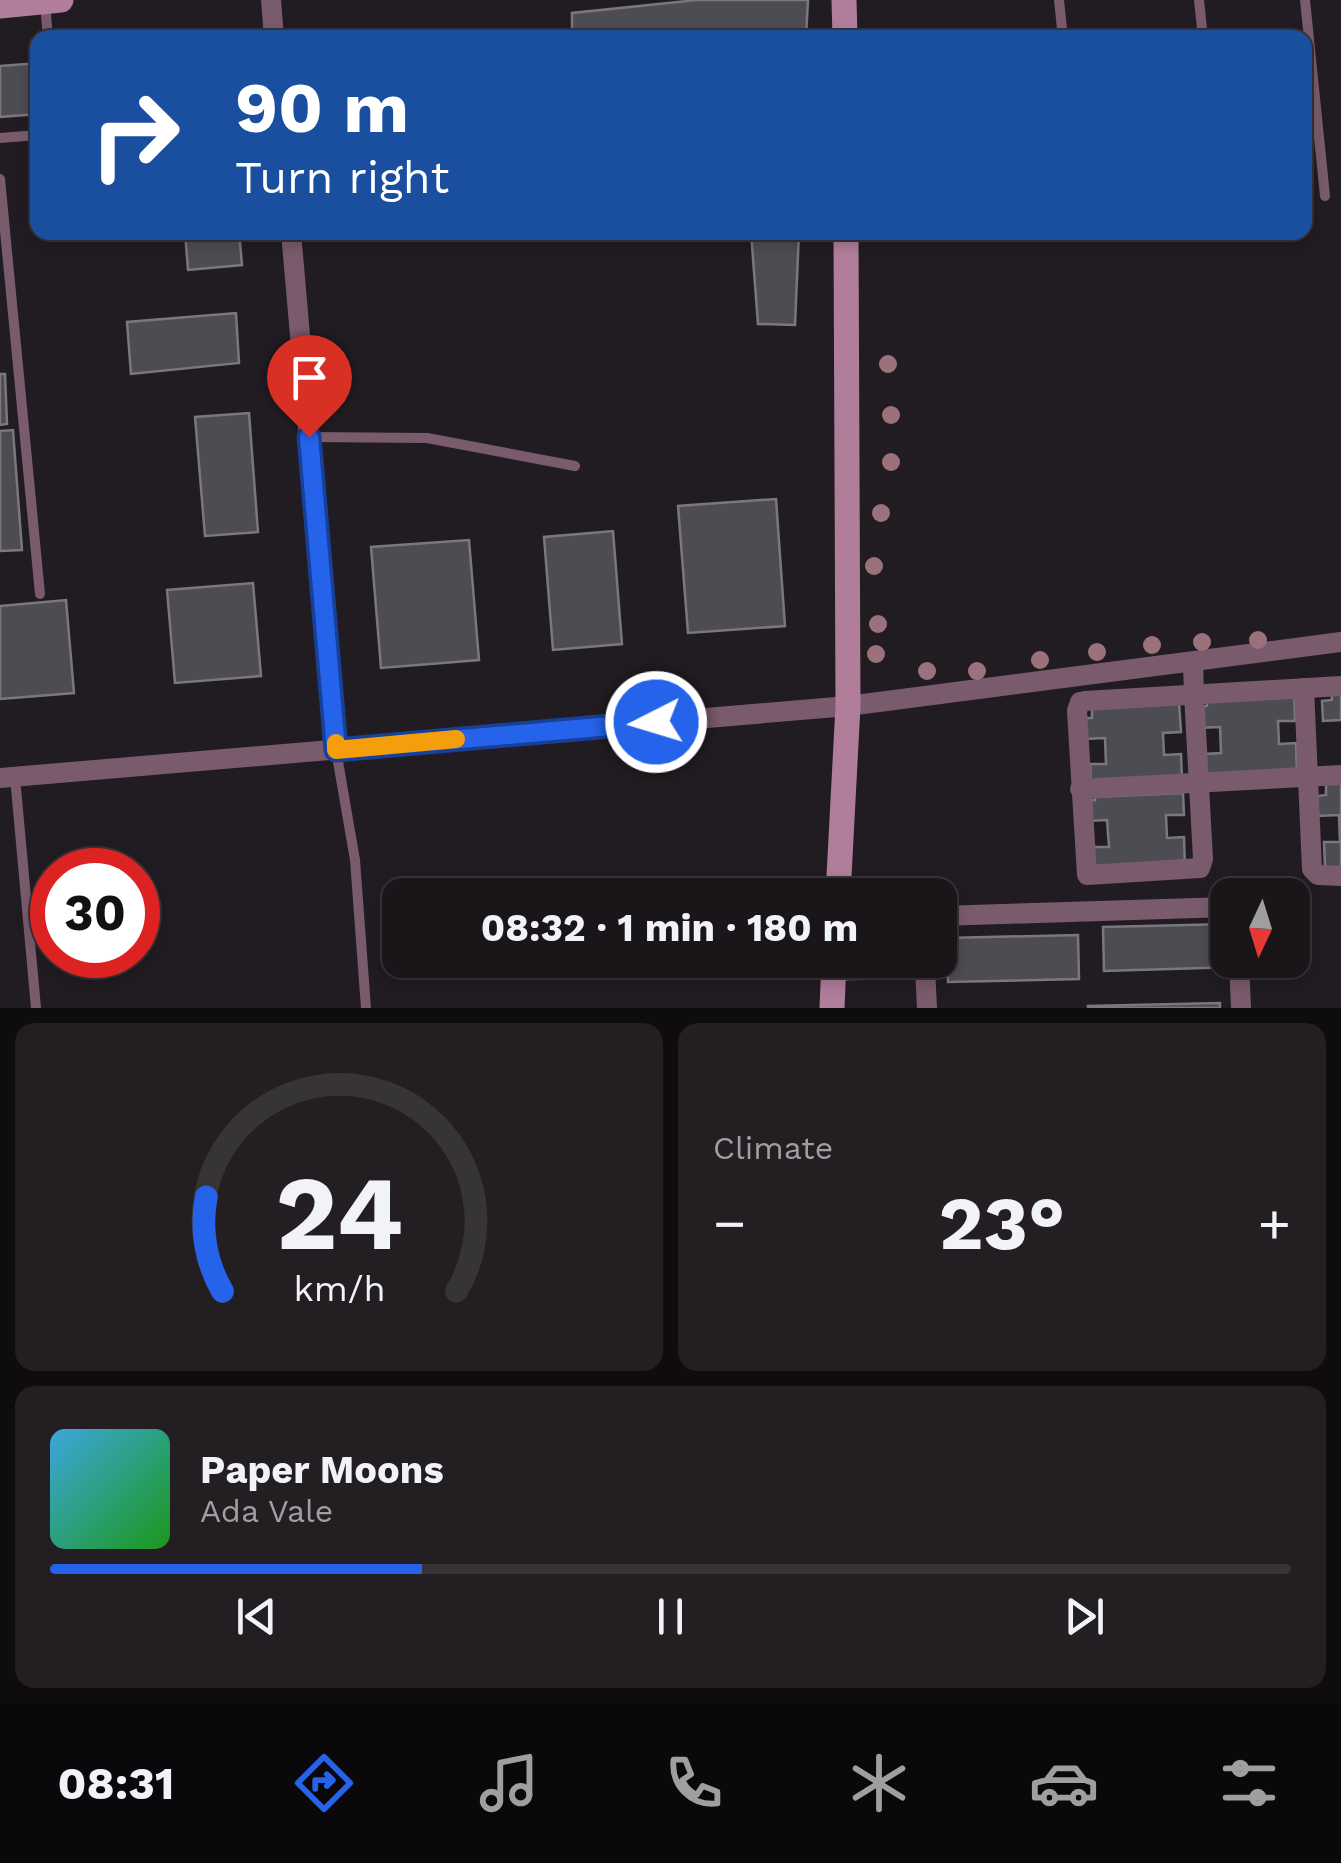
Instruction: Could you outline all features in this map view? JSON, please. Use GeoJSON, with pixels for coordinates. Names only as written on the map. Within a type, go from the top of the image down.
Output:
{"type":"FeatureCollection","features":[{"type":"Feature","properties":{"kind":"street"},"geometry":{"type":"LineString","coordinates":[[271,0],[273,30]]}},
{"type":"Feature","properties":{"kind":"street"},"geometry":{"type":"LineString","coordinates":[[844,0],[845,30]]}},
{"type":"Feature","properties":{"kind":"street"},"geometry":{"type":"LineString","coordinates":[[0,6],[53,1]]}},
{"type":"Feature","properties":{"kind":"street"},"geometry":{"type":"LineString","coordinates":[[292,240],[336,750]]}},
{"type":"Feature","properties":{"kind":"street"},"geometry":{"type":"LineString","coordinates":[[839,878],[848,706],[846,240]]}},
{"type":"Feature","properties":{"kind":"street"},"geometry":{"type":"LineString","coordinates":[[8,778],[848,706],[1341,642]]}},
{"type":"Feature","properties":{"kind":"street"},"geometry":{"type":"LineString","coordinates":[[1192,662],[1194,694],[1198,782],[1203,859],[1197,870],[1092,877],[1084,870],[1080,702],[1194,694],[1341,686]]}},
{"type":"Feature","properties":{"kind":"street"},"geometry":{"type":"LineString","coordinates":[[1304,688],[1312,869],[1318,875],[1341,876]]}},
{"type":"Feature","properties":{"kind":"street"},"geometry":{"type":"LineString","coordinates":[[1080,789],[1341,775]]}},
{"type":"Feature","properties":{"kind":"street"},"geometry":{"type":"LineString","coordinates":[[957,915],[1210,908]]}},
{"type":"Feature","properties":{"kind":"street"},"geometry":{"type":"LineString","coordinates":[[832,1008],[833,978]]}},
{"type":"Feature","properties":{"kind":"street"},"geometry":{"type":"LineString","coordinates":[[926,978],[927,1008]]}},
{"type":"Feature","properties":{"kind":"street"},"geometry":{"type":"LineString","coordinates":[[1239,978],[1241,1008]]}},
{"type":"Feature","properties":{"kind":"lane"},"geometry":{"type":"LineString","coordinates":[[1059,0],[1062,30]]}},
{"type":"Feature","properties":{"kind":"lane"},"geometry":{"type":"LineString","coordinates":[[1198,0],[1202,30]]}},
{"type":"Feature","properties":{"kind":"lane"},"geometry":{"type":"LineString","coordinates":[[1305,0],[1308,30]]}},
{"type":"Feature","properties":{"kind":"lane"},"geometry":{"type":"LineString","coordinates":[[49,30],[53,1]]}},
{"type":"Feature","properties":{"kind":"lane"},"geometry":{"type":"LineString","coordinates":[[1312,69],[1325,196]]}},
{"type":"Feature","properties":{"kind":"lane"},"geometry":{"type":"LineString","coordinates":[[0,138],[30,136]]}},
{"type":"Feature","properties":{"kind":"lane"},"geometry":{"type":"LineString","coordinates":[[0,178],[40,594]]}},
{"type":"Feature","properties":{"kind":"lane"},"geometry":{"type":"LineString","coordinates":[[309,437],[427,438],[575,466]]}},
{"type":"Feature","properties":{"kind":"lane"},"geometry":{"type":"LineString","coordinates":[[336,750],[354,860],[366,1008]]}},
{"type":"Feature","properties":{"kind":"lane"},"geometry":{"type":"LineString","coordinates":[[8,778],[36,1008]]}},
{"type":"Feature","properties":{"kind":"building"},"geometry":{"type":"Polygon","coordinates":[[[697,0],[808,0],[806,30],[572,30],[572,13],[697,0]]]}},
{"type":"Feature","properties":{"kind":"building"},"geometry":{"type":"Polygon","coordinates":[[[30,64],[30,115],[0,117],[0,66],[30,64]]]}},
{"type":"Feature","properties":{"kind":"building"},"geometry":{"type":"Polygon","coordinates":[[[186,240],[240,240],[242,265],[188,270],[186,240]]]}},
{"type":"Feature","properties":{"kind":"building"},"geometry":{"type":"Polygon","coordinates":[[[752,240],[799,240],[795,325],[758,324],[752,240]]]}},
{"type":"Feature","properties":{"kind":"building"},"geometry":{"type":"Polygon","coordinates":[[[236,313],[239,363],[131,374],[127,322],[236,313]]]}},
{"type":"Feature","properties":{"kind":"building"},"geometry":{"type":"Polygon","coordinates":[[[0,374],[5,374],[7,424],[0,425],[0,374]]]}},
{"type":"Feature","properties":{"kind":"building"},"geometry":{"type":"Polygon","coordinates":[[[249,413],[258,532],[205,536],[195,417],[249,413]]]}},
{"type":"Feature","properties":{"kind":"building"},"geometry":{"type":"Polygon","coordinates":[[[13,430],[22,550],[0,551],[0,431],[13,430]]]}},
{"type":"Feature","properties":{"kind":"building"},"geometry":{"type":"Polygon","coordinates":[[[776,499],[785,626],[688,633],[678,506],[776,499]]]}},
{"type":"Feature","properties":{"kind":"building"},"geometry":{"type":"Polygon","coordinates":[[[613,531],[622,644],[553,650],[544,537],[613,531]]]}},
{"type":"Feature","properties":{"kind":"building"},"geometry":{"type":"Polygon","coordinates":[[[469,540],[479,660],[381,668],[371,547],[469,540]]]}},
{"type":"Feature","properties":{"kind":"building"},"geometry":{"type":"Polygon","coordinates":[[[253,583],[261,676],[175,683],[167,590],[253,583]]]}},
{"type":"Feature","properties":{"kind":"building"},"geometry":{"type":"Polygon","coordinates":[[[66,600],[74,693],[0,699],[0,606],[66,600]]]}},
{"type":"Feature","properties":{"kind":"building"},"geometry":{"type":"Polygon","coordinates":[[[1331,688],[1341,688],[1341,720],[1323,721],[1322,701],[1332,700],[1331,688]]]}},
{"type":"Feature","properties":{"kind":"building"},"geometry":{"type":"Polygon","coordinates":[[[1294,691],[1295,721],[1278,721],[1279,744],[1296,743],[1297,775],[1206,779],[1204,754],[1221,753],[1220,727],[1198,728],[1197,707],[1207,706],[1206,694],[1294,691]]]}},
{"type":"Feature","properties":{"kind":"building"},"geometry":{"type":"Polygon","coordinates":[[[1179,702],[1181,732],[1163,733],[1164,755],[1181,754],[1182,781],[1091,785],[1090,764],[1106,764],[1105,738],[1083,739],[1082,718],[1092,718],[1092,706],[1179,702]]]}},
{"type":"Feature","properties":{"kind":"building"},"geometry":{"type":"Polygon","coordinates":[[[1326,783],[1341,783],[1341,867],[1325,868],[1324,842],[1340,842],[1339,815],[1317,816],[1317,796],[1326,795],[1326,783]]]}},
{"type":"Feature","properties":{"kind":"building"},"geometry":{"type":"Polygon","coordinates":[[[1183,793],[1184,815],[1166,815],[1167,838],[1184,837],[1185,869],[1094,873],[1093,847],[1109,847],[1107,820],[1086,821],[1085,801],[1095,797],[1183,793]]]}},
{"type":"Feature","properties":{"kind":"building"},"geometry":{"type":"Polygon","coordinates":[[[1210,924],[1210,968],[1104,971],[1103,927],[1210,924]]]}},
{"type":"Feature","properties":{"kind":"building"},"geometry":{"type":"Polygon","coordinates":[[[1078,935],[1079,979],[948,982],[948,978],[957,978],[957,938],[1078,935]]]}},
{"type":"Feature","properties":{"kind":"building"},"geometry":{"type":"Polygon","coordinates":[[[1220,1003],[1220,1008],[1088,1008],[1088,1006],[1220,1003]]]}},
{"type":"Feature","properties":{"kind":"slow traffic"},"geometry":{"type":"LineString","coordinates":[[336,743],[336,750],[456,739]]}},
{"type":"Feature","properties":{"kind":"route"},"geometry":{"type":"LineString","coordinates":[[309,437],[336,750],[656,722]]}}]}
